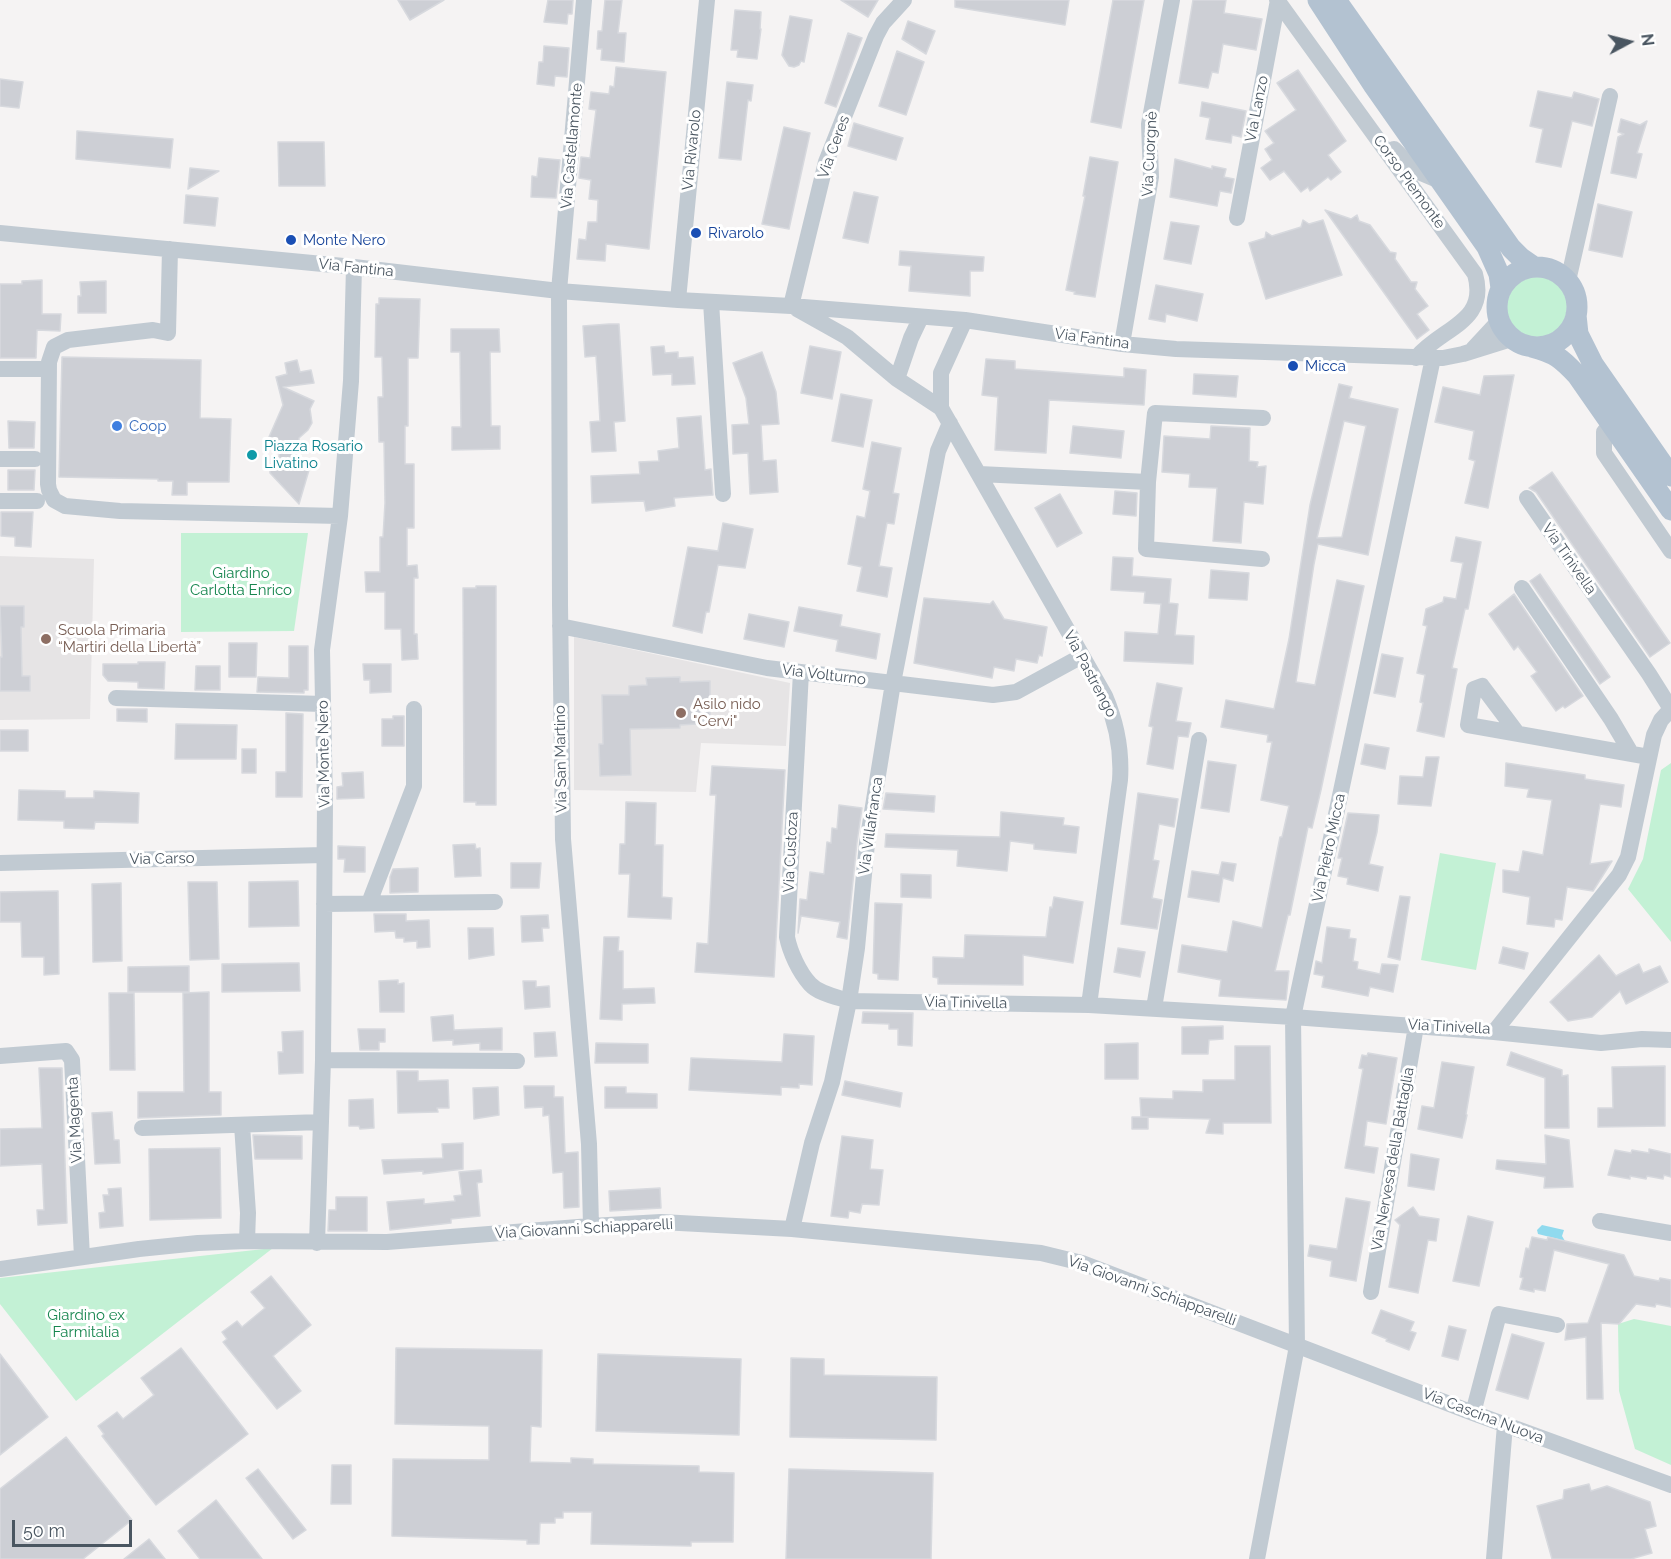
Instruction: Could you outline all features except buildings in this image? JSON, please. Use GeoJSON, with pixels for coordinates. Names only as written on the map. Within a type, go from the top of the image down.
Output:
{"type":"FeatureCollection","features":[{"type":"Feature","properties":{"kind":"main road","name":"Corso Piemonte"},"geometry":{"type":"LineString","coordinates":[[1318,0],[1487,247],[1501,288]]}},
{"type":"Feature","properties":{"kind":"main road"},"geometry":{"type":"LineString","coordinates":[[1335,0],[1510,248],[1534,267]]}},
{"type":"Feature","properties":{"kind":"main road"},"geometry":{"type":"LineString","coordinates":[[1671,476],[1593,364],[1578,334],[1577,303],[1568,281],[1558,273],[1546,268],[1534,267],[1521,270],[1509,277],[1497,299],[1498,321],[1511,339],[1552,352],[1577,375],[1671,510]]}},
{"type":"Feature","properties":{"kind":"main road"},"geometry":{"type":"LineString","coordinates":[[1532,347],[1544,347],[1565,336],[1572,327],[1576,315]]}},
{"type":"Feature","properties":{"kind":"street","name":"Via Castellamonte"},"geometry":{"type":"LineString","coordinates":[[559,291],[584,0]]}},
{"type":"Feature","properties":{"kind":"street","name":"Via Rivarolo"},"geometry":{"type":"LineString","coordinates":[[678,300],[707,0]]}},
{"type":"Feature","properties":{"kind":"street","name":"Via Ceres"},"geometry":{"type":"LineString","coordinates":[[791,306],[826,162],[876,36],[883,23],[904,0]]}},
{"type":"Feature","properties":{"kind":"street","name":"Via Cuorgnè"},"geometry":{"type":"LineString","coordinates":[[1122,344],[1151,177],[1149,124],[1172,0]]}},
{"type":"Feature","properties":{"kind":"street","name":"Corso Piemonte"},"geometry":{"type":"LineString","coordinates":[[1278,0],[1467,261],[1474,274],[1478,285],[1478,297],[1474,308],[1467,318],[1425,347],[1425,358]]}},
{"type":"Feature","properties":{"kind":"street","name":"Via Lanzo"},"geometry":{"type":"LineString","coordinates":[[1237,218],[1278,0]]}},
{"type":"Feature","properties":{"kind":"street"},"geometry":{"type":"LineString","coordinates":[[1568,281],[1610,96]]}},
{"type":"Feature","properties":{"kind":"street"},"geometry":{"type":"LineString","coordinates":[[1356,110],[1416,171],[1442,182]]}},
{"type":"Feature","properties":{"kind":"street","name":"Via Fantina"},"geometry":{"type":"LineString","coordinates":[[0,233],[354,267],[559,291],[921,316],[1122,344],[1176,349],[1425,358],[1453,357],[1511,339]]}},
{"type":"Feature","properties":{"kind":"street"},"geometry":{"type":"LineString","coordinates":[[170,249],[168,333],[153,330],[68,340],[60,342],[50,354],[48,484],[51,495],[59,504],[120,511],[340,516]]}},
{"type":"Feature","properties":{"kind":"street","name":"Via Monte Nero"},"geometry":{"type":"LineString","coordinates":[[317,1243],[323,1060],[322,644],[340,516],[351,381],[354,267]]}},
{"type":"Feature","properties":{"kind":"street","name":"Via San Martino"},"geometry":{"type":"LineString","coordinates":[[559,291],[563,839],[589,1144],[591,1226]]}},
{"type":"Feature","properties":{"kind":"street"},"geometry":{"type":"LineString","coordinates":[[711,302],[723,494]]}},
{"type":"Feature","properties":{"kind":"street","name":"Via Pastrengo"},"geometry":{"type":"LineString","coordinates":[[791,306],[847,337],[897,380],[941,408],[1112,712],[1121,748],[1120,780],[1089,1005]]}},
{"type":"Feature","properties":{"kind":"street"},"geometry":{"type":"LineString","coordinates":[[897,380],[921,316]]}},
{"type":"Feature","properties":{"kind":"street"},"geometry":{"type":"LineString","coordinates":[[941,408],[941,373],[964,321]]}},
{"type":"Feature","properties":{"kind":"street"},"geometry":{"type":"LineString","coordinates":[[1473,350],[1498,321]]}},
{"type":"Feature","properties":{"kind":"street","name":"Via Pietro Micca"},"geometry":{"type":"LineString","coordinates":[[1257,1559],[1297,1346],[1293,1017],[1425,358]]}},
{"type":"Feature","properties":{"kind":"street"},"geometry":{"type":"LineString","coordinates":[[0,369],[49,369]]}},
{"type":"Feature","properties":{"kind":"street"},"geometry":{"type":"LineString","coordinates":[[1262,559],[1146,549],[1148,482],[1155,414],[1263,418]]}},
{"type":"Feature","properties":{"kind":"street","name":"Via Villafranca"},"geometry":{"type":"LineString","coordinates":[[792,1228],[812,1143],[834,1073],[849,1001],[857,948],[867,843],[893,683],[938,451],[950,423]]}},
{"type":"Feature","properties":{"kind":"street"},"geometry":{"type":"LineString","coordinates":[[1612,424],[1604,432],[1604,453],[1671,551]]}},
{"type":"Feature","properties":{"kind":"street"},"geometry":{"type":"LineString","coordinates":[[0,459],[35,459]]}},
{"type":"Feature","properties":{"kind":"street"},"geometry":{"type":"LineString","coordinates":[[979,474],[1148,482]]}},
{"type":"Feature","properties":{"kind":"street","name":"Via Tinivella"},"geometry":{"type":"LineString","coordinates":[[849,1001],[1154,1008],[1494,1032],[1620,875],[1628,857],[1654,735],[1661,720],[1671,709],[1527,498]]}},
{"type":"Feature","properties":{"kind":"street"},"geometry":{"type":"LineString","coordinates":[[0,501],[36,501]]}},
{"type":"Feature","properties":{"kind":"street"},"geometry":{"type":"LineString","coordinates":[[1522,588],[1611,719],[1631,753]]}},
{"type":"Feature","properties":{"kind":"street","name":"Via Volturno"},"geometry":{"type":"LineString","coordinates":[[560,626],[767,668],[993,694],[1016,692],[1082,656]]}},
{"type":"Feature","properties":{"kind":"street","name":"Via Custoza"},"geometry":{"type":"LineString","coordinates":[[801,672],[787,937],[792,954],[810,984],[819,990],[849,1001]]}},
{"type":"Feature","properties":{"kind":"street"},"geometry":{"type":"LineString","coordinates":[[116,698],[323,704]]}},
{"type":"Feature","properties":{"kind":"street"},"geometry":{"type":"LineString","coordinates":[[369,903],[414,786],[414,710]]}},
{"type":"Feature","properties":{"kind":"street"},"geometry":{"type":"LineString","coordinates":[[1518,734],[1649,757]]}},
{"type":"Feature","properties":{"kind":"street"},"geometry":{"type":"LineString","coordinates":[[1154,1008],[1199,740]]}},
{"type":"Feature","properties":{"kind":"street","name":"Via Carso"},"geometry":{"type":"LineString","coordinates":[[0,863],[324,855]]}},
{"type":"Feature","properties":{"kind":"street"},"geometry":{"type":"LineString","coordinates":[[324,904],[495,902]]}},
{"type":"Feature","properties":{"kind":"street","name":"Via Nervesa della Battaglia"},"geometry":{"type":"LineString","coordinates":[[1371,1292],[1416,1026]]}},
{"type":"Feature","properties":{"kind":"street"},"geometry":{"type":"LineString","coordinates":[[1494,1032],[1601,1043],[1642,1039],[1671,1040]]}},
{"type":"Feature","properties":{"kind":"street","name":"Via Magenta"},"geometry":{"type":"LineString","coordinates":[[0,1056],[66,1051],[72,1060],[82,1257]]}},
{"type":"Feature","properties":{"kind":"street"},"geometry":{"type":"LineString","coordinates":[[323,1060],[517,1061]]}},
{"type":"Feature","properties":{"kind":"street"},"geometry":{"type":"LineString","coordinates":[[142,1128],[321,1122]]}},
{"type":"Feature","properties":{"kind":"street"},"geometry":{"type":"LineString","coordinates":[[242,1125],[248,1214],[247,1241]]}},
{"type":"Feature","properties":{"kind":"street"},"geometry":{"type":"LineString","coordinates":[[1600,1221],[1671,1233]]}},
{"type":"Feature","properties":{"kind":"street","name":"Via Giovanni Schiapparelli"},"geometry":{"type":"LineString","coordinates":[[0,1269],[151,1248],[247,1241],[387,1242],[662,1222],[792,1228],[1062,1257],[1297,1346]]}},
{"type":"Feature","properties":{"kind":"street"},"geometry":{"type":"LineString","coordinates":[[1473,1413],[1499,1314],[1557,1325]]}},
{"type":"Feature","properties":{"kind":"street","name":"Via Cascina Nuova"},"geometry":{"type":"LineString","coordinates":[[1297,1346],[1671,1485]]}},
{"type":"Feature","properties":{"kind":"street"},"geometry":{"type":"LineString","coordinates":[[1494,1559],[1505,1425]]}},
{"type":"Feature","properties":{"kind":"shaded area","name":"Scuola Primaria “Martiri della Libertà”"},"geometry":{"type":"Polygon","coordinates":[[[0,556],[94,559],[90,719],[0,720],[0,556]]]}},
{"type":"Feature","properties":{"kind":"shaded area","name":"Asilo nido \"Cervi\""},"geometry":{"type":"Polygon","coordinates":[[[574,637],[790,683],[786,746],[701,743],[696,792],[574,790],[574,637]]]}},
{"type":"Feature","properties":{"kind":"green space"},"geometry":{"type":"Polygon","coordinates":[[[1531,277],[1543,277],[1559,285],[1565,295],[1567,307],[1565,319],[1559,329],[1543,337],[1531,337],[1515,329],[1507,313],[1507,301],[1515,285],[1531,277]]]}},
{"type":"Feature","properties":{"kind":"green space","name":"Giardino Carlotta Enrico"},"geometry":{"type":"Polygon","coordinates":[[[181,533],[308,533],[294,631],[181,632],[181,533]]]}},
{"type":"Feature","properties":{"kind":"green space"},"geometry":{"type":"Polygon","coordinates":[[[1671,763],[1671,942],[1628,889],[1643,859],[1661,770],[1671,763]]]}},
{"type":"Feature","properties":{"kind":"green space"},"geometry":{"type":"Polygon","coordinates":[[[1440,853],[1496,863],[1476,970],[1421,960],[1440,853]]]}},
{"type":"Feature","properties":{"kind":"green space","name":"Giardino ex Farmitalia"},"geometry":{"type":"Polygon","coordinates":[[[273,1248],[76,1401],[0,1304],[0,1278],[273,1248]]]}},
{"type":"Feature","properties":{"kind":"green space"},"geometry":{"type":"Polygon","coordinates":[[[1634,1319],[1671,1326],[1671,1465],[1635,1449],[1619,1391],[1618,1324],[1634,1319]]]}},
{"type":"Feature","properties":{"kind":"water"},"geometry":{"type":"Polygon","coordinates":[[[1542,1225],[1564,1230],[1562,1236],[1565,1241],[1558,1242],[1558,1239],[1538,1234],[1537,1230],[1542,1225]]]}},
{"type":"Feature","properties":{"kind":"place","name":"Rivarolo"},"geometry":{"type":"Point","coordinates":[696,233]}},
{"type":"Feature","properties":{"kind":"place","name":"Monte Nero"},"geometry":{"type":"Point","coordinates":[291,240]}},
{"type":"Feature","properties":{"kind":"place","name":"Micca"},"geometry":{"type":"Point","coordinates":[1293,366]}},
{"type":"Feature","properties":{"kind":"place","name":"Coop"},"geometry":{"type":"Point","coordinates":[117,426]}},
{"type":"Feature","properties":{"kind":"place","name":"Piazza Rosario Livatino"},"geometry":{"type":"Point","coordinates":[252,455]}},
{"type":"Feature","properties":{"kind":"place","name":"Scuola Primaria “Martiri della Libertà”"},"geometry":{"type":"Point","coordinates":[46,639]}},
{"type":"Feature","properties":{"kind":"place","name":"Asilo nido \"Cervi\""},"geometry":{"type":"Point","coordinates":[681,713]}}]}
